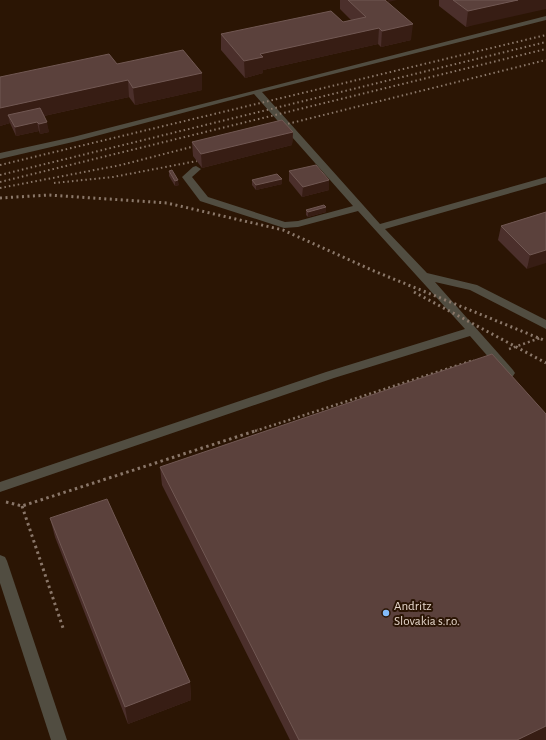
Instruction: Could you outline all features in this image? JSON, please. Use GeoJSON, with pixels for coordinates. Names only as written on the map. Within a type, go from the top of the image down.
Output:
{"type":"FeatureCollection","features":[{"type":"Feature","properties":{"kind":"lane"},"geometry":{"type":"LineString","coordinates":[[0,156],[74,139],[256,91],[546,18]]}},
{"type":"Feature","properties":{"kind":"lane"},"geometry":{"type":"LineString","coordinates":[[256,91],[359,208],[424,276],[517,382]]}},
{"type":"Feature","properties":{"kind":"lane"},"geometry":{"type":"LineString","coordinates":[[196,169],[187,177],[204,199],[284,225],[298,224],[359,208]]}},
{"type":"Feature","properties":{"kind":"lane"},"geometry":{"type":"LineString","coordinates":[[378,228],[546,180]]}},
{"type":"Feature","properties":{"kind":"lane"},"geometry":{"type":"LineString","coordinates":[[424,276],[473,287],[546,325]]}},
{"type":"Feature","properties":{"kind":"lane"},"geometry":{"type":"LineString","coordinates":[[0,487],[330,374],[472,331]]}},
{"type":"Feature","properties":{"kind":"lane"},"geometry":{"type":"LineString","coordinates":[[0,560],[59,740]]}},
{"type":"Feature","properties":{"kind":"path"},"geometry":{"type":"LineString","coordinates":[[0,500],[22,506],[546,336]]}},
{"type":"Feature","properties":{"kind":"path"},"geometry":{"type":"LineString","coordinates":[[22,506],[63,628]]}},
{"type":"Feature","properties":{"kind":"building"},"geometry":{"type":"Polygon","coordinates":[[[348,0],[385,0],[413,24],[382,31],[379,28],[260,54],[263,57],[244,61],[221,34],[331,11],[343,22],[366,17],[348,0]]]}},
{"type":"Feature","properties":{"kind":"building"},"geometry":{"type":"Polygon","coordinates":[[[453,0],[518,0],[468,11],[453,0]]]}},
{"type":"Feature","properties":{"kind":"building"},"geometry":{"type":"Polygon","coordinates":[[[183,50],[202,73],[133,88],[128,80],[0,108],[0,77],[109,54],[117,64],[183,50]]]}},
{"type":"Feature","properties":{"kind":"building"},"geometry":{"type":"Polygon","coordinates":[[[40,108],[47,122],[39,124],[37,122],[15,127],[8,115],[40,108]]]}},
{"type":"Feature","properties":{"kind":"building"},"geometry":{"type":"Polygon","coordinates":[[[282,120],[293,132],[201,154],[192,142],[282,120]]]}},
{"type":"Feature","properties":{"kind":"building"},"geometry":{"type":"Polygon","coordinates":[[[316,165],[329,180],[303,187],[289,171],[316,165]]]}},
{"type":"Feature","properties":{"kind":"building"},"geometry":{"type":"Polygon","coordinates":[[[172,170],[178,180],[175,181],[169,171],[172,170]]]}},
{"type":"Feature","properties":{"kind":"building"},"geometry":{"type":"Polygon","coordinates":[[[277,174],[282,179],[256,185],[252,180],[277,174]]]}},
{"type":"Feature","properties":{"kind":"building"},"geometry":{"type":"Polygon","coordinates":[[[324,205],[326,207],[308,212],[306,210],[324,205]]]}},
{"type":"Feature","properties":{"kind":"building"},"geometry":{"type":"Polygon","coordinates":[[[546,212],[546,250],[530,255],[501,226],[546,212]]]}},
{"type":"Feature","properties":{"kind":"building","name":"Andritz Slovakia s.r.o."},"geometry":{"type":"Polygon","coordinates":[[[492,354],[546,414],[546,726],[517,740],[299,740],[160,467],[492,354]]]}},
{"type":"Feature","properties":{"kind":"building"},"geometry":{"type":"Polygon","coordinates":[[[107,499],[190,682],[125,707],[50,518],[107,499]]]}},
{"type":"Feature","properties":{"kind":"railway"},"geometry":{"type":"LineString","coordinates":[[0,165],[546,35]]}},
{"type":"Feature","properties":{"kind":"railway"},"geometry":{"type":"LineString","coordinates":[[0,175],[546,42]]}},
{"type":"Feature","properties":{"kind":"railway"},"geometry":{"type":"LineString","coordinates":[[0,182],[546,49]]}},
{"type":"Feature","properties":{"kind":"railway"},"geometry":{"type":"LineString","coordinates":[[275,127],[546,60]]}},
{"type":"Feature","properties":{"kind":"railway"},"geometry":{"type":"LineString","coordinates":[[0,188],[121,165],[203,144]]}},
{"type":"Feature","properties":{"kind":"railway"},"geometry":{"type":"LineString","coordinates":[[54,183],[113,177],[197,161]]}},
{"type":"Feature","properties":{"kind":"railway"},"geometry":{"type":"LineString","coordinates":[[0,198],[49,195],[167,203],[283,230],[374,271],[546,341]]}},
{"type":"Feature","properties":{"kind":"railway"},"geometry":{"type":"LineString","coordinates":[[414,292],[546,363]]}},
{"type":"Feature","properties":{"kind":"place","name":"Andritz Slovakia s.r.o."},"geometry":{"type":"Point","coordinates":[386,613]}}]}
